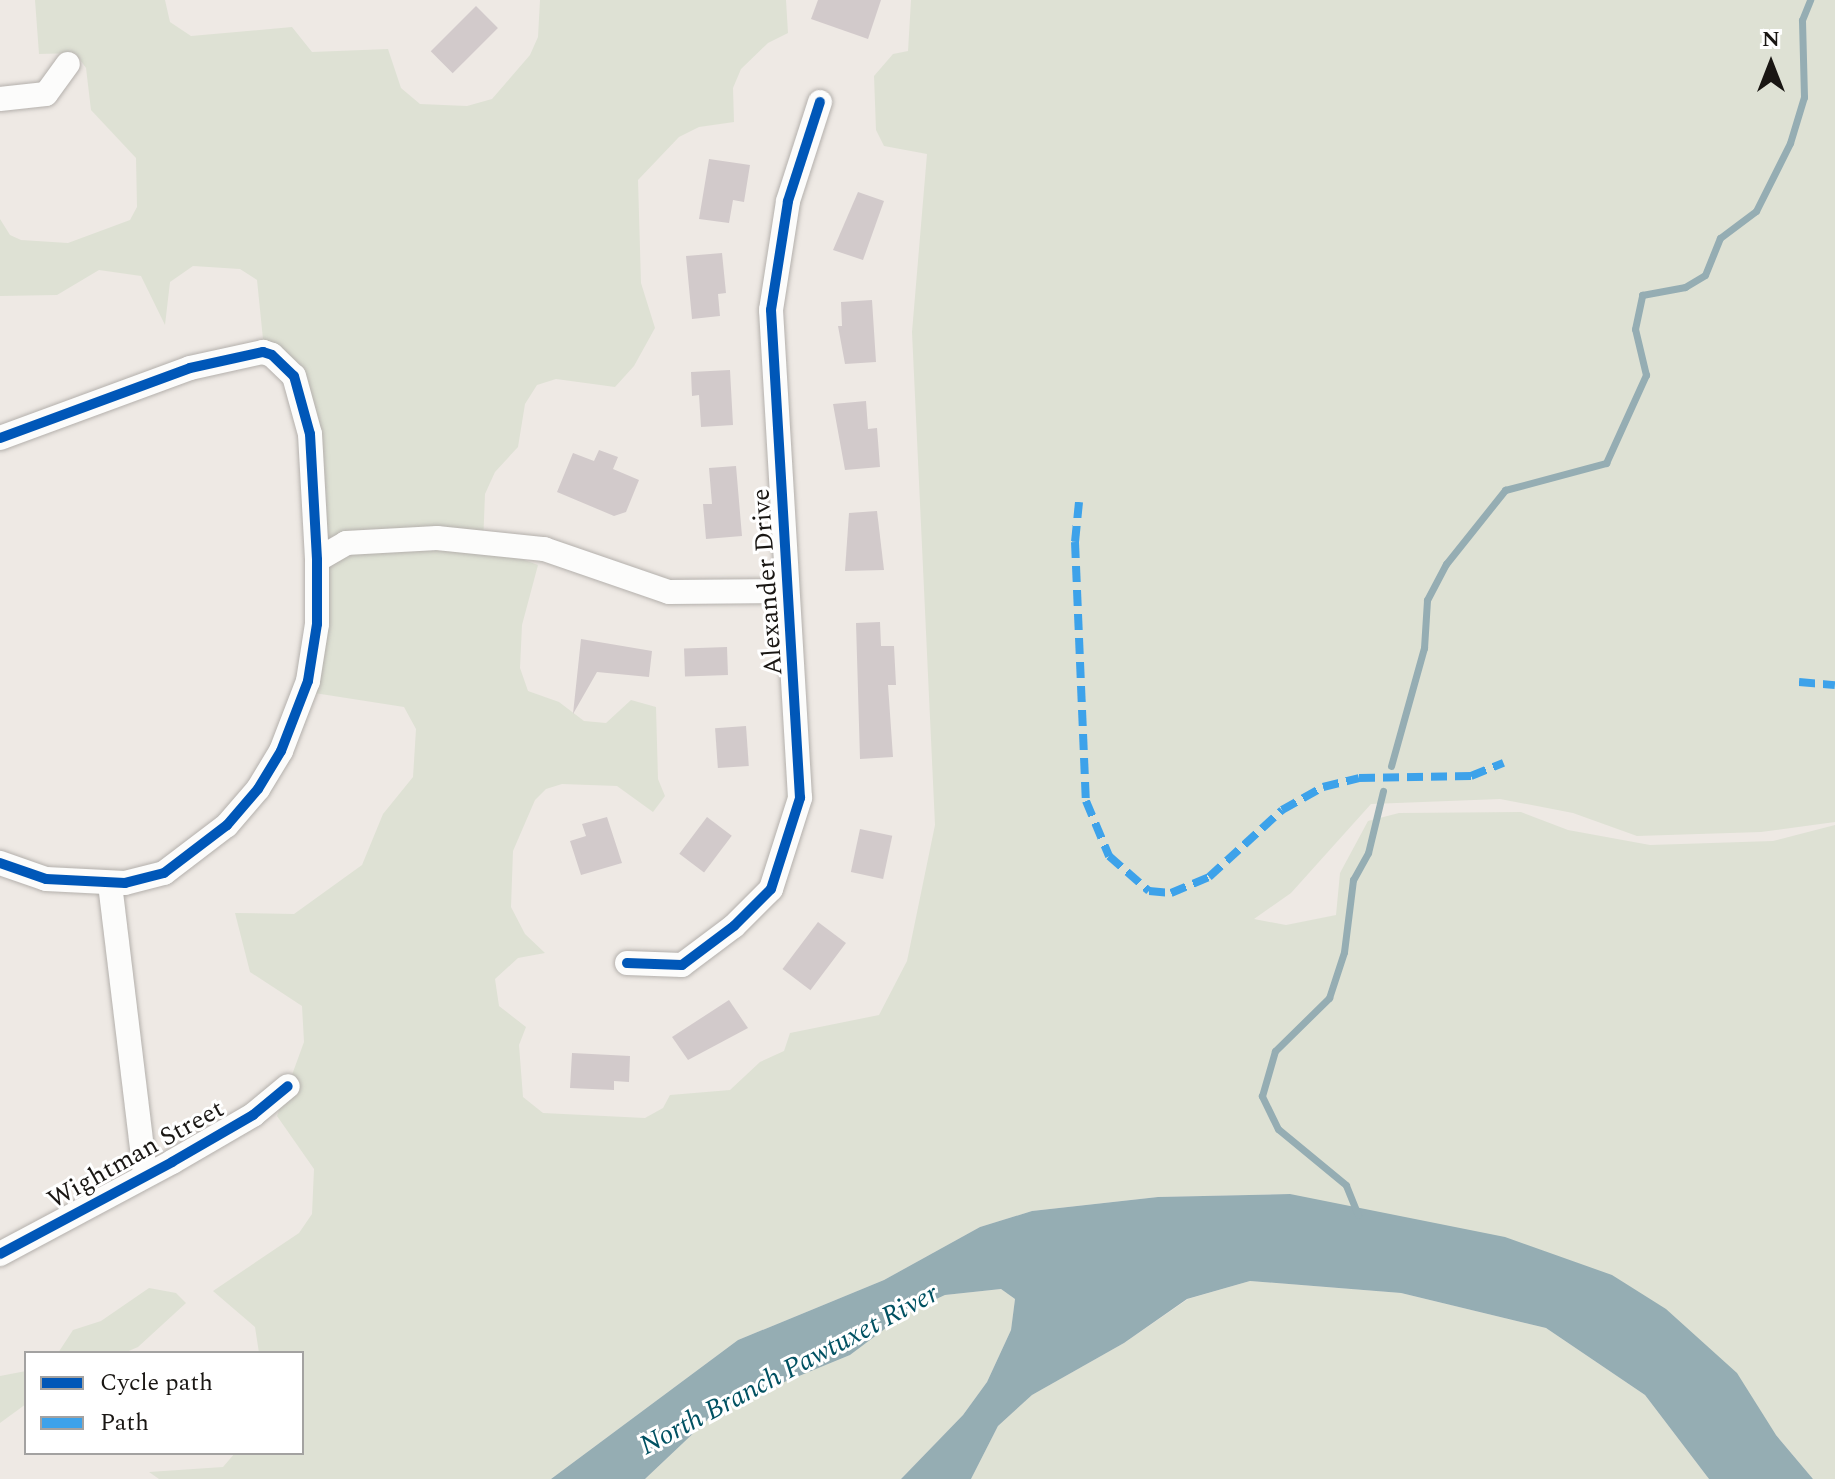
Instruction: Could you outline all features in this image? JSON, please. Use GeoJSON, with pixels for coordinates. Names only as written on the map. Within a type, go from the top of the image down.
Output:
{"type":"FeatureCollection","features":[{"type":"Feature","properties":{"kind":"street"},"geometry":{"type":"LineString","coordinates":[[0,99],[46,94],[68,64]]}},
{"type":"Feature","properties":{"kind":"street","name":"Alexander Drive"},"geometry":{"type":"LineString","coordinates":[[627,963],[682,965],[734,926],[771,889],[800,798],[797,687],[786,591],[771,310],[788,201],[820,102]]}},
{"type":"Feature","properties":{"kind":"street"},"geometry":{"type":"LineString","coordinates":[[0,438],[190,368],[263,352],[283,362],[294,376],[310,434],[317,560],[317,624],[308,681],[281,751],[258,789],[227,825],[164,873],[110,884],[46,879],[0,863]]}},
{"type":"Feature","properties":{"kind":"street"},"geometry":{"type":"LineString","coordinates":[[317,560],[346,543],[437,538],[544,549],[669,592],[786,591]]}},
{"type":"Feature","properties":{"kind":"street","name":"Wightman Street"},"geometry":{"type":"LineString","coordinates":[[110,884],[145,1173]]}},
{"type":"Feature","properties":{"kind":"street","name":"Wightman Street"},"geometry":{"type":"LineString","coordinates":[[0,1254],[253,1115],[288,1086]]}},
{"type":"Feature","properties":{"kind":"shaded area"},"geometry":{"type":"Polygon","coordinates":[[[35,0],[165,0],[170,22],[191,36],[292,27],[312,52],[388,49],[401,88],[420,104],[467,106],[492,99],[530,55],[538,37],[540,0],[786,0],[788,33],[768,43],[741,69],[733,88],[734,122],[699,127],[679,137],[638,180],[641,283],[655,328],[634,366],[615,387],[556,379],[537,385],[525,404],[518,447],[495,472],[485,494],[483,545],[538,565],[522,625],[520,668],[528,691],[559,702],[584,721],[606,723],[631,700],[656,707],[658,779],[665,796],[653,812],[617,786],[562,784],[546,789],[535,800],[513,851],[511,907],[525,934],[545,953],[518,958],[495,979],[499,1006],[526,1027],[519,1045],[523,1097],[543,1113],[645,1118],[663,1108],[670,1095],[730,1090],[760,1062],[784,1051],[790,1033],[879,1015],[907,961],[935,825],[912,332],[927,154],[884,146],[876,130],[874,76],[893,54],[908,51],[911,0],[1835,0],[1835,822],[1761,832],[1637,836],[1573,813],[1500,799],[1371,804],[1291,893],[1254,919],[1286,925],[1336,915],[1340,873],[1368,821],[1399,813],[1521,812],[1568,830],[1650,845],[1773,841],[1835,825],[1835,1479],[1813,1479],[1776,1435],[1290,1194],[1158,1197],[1032,1211],[980,1227],[884,1280],[738,1340],[551,1479],[159,1479],[149,1472],[223,1467],[233,1455],[304,1455],[304,1351],[259,1351],[255,1327],[213,1291],[299,1233],[312,1214],[314,1169],[277,1116],[304,1042],[302,1006],[250,972],[235,913],[294,914],[362,865],[383,814],[413,777],[416,729],[404,707],[308,692],[309,419],[264,349],[257,280],[240,269],[193,266],[170,282],[165,325],[141,276],[99,270],[57,295],[0,296],[0,219],[10,235],[21,240],[68,243],[130,220],[137,207],[136,158],[91,110],[86,68],[75,53],[39,54],[35,0]]]}},
{"type":"Feature","properties":{"kind":"shaded area"},"geometry":{"type":"Polygon","coordinates":[[[1250,1281],[1401,1293],[1546,1328],[1645,1395],[1709,1479],[971,1479],[998,1426],[1032,1395],[1124,1343],[1188,1299],[1250,1281]]]}},
{"type":"Feature","properties":{"kind":"shaded area"},"geometry":{"type":"Polygon","coordinates":[[[149,1288],[176,1293],[186,1303],[138,1347],[129,1351],[59,1351],[73,1330],[101,1321],[149,1288]]]}},
{"type":"Feature","properties":{"kind":"shaded area"},"geometry":{"type":"Polygon","coordinates":[[[1001,1289],[1015,1299],[1011,1330],[987,1382],[963,1415],[901,1479],[645,1479],[719,1409],[850,1355],[906,1313],[945,1295],[1001,1289]]]}},
{"type":"Feature","properties":{"kind":"shaded area"},"geometry":{"type":"Polygon","coordinates":[[[24,1371],[24,1405],[0,1423],[0,1376],[24,1371]]]}},
{"type":"Feature","properties":{"kind":"water","name":"North Branch Pawtuxet River"},"geometry":{"type":"Polygon","coordinates":[[[1290,1194],[1505,1237],[1612,1275],[1666,1309],[1737,1373],[1776,1435],[1813,1479],[1709,1479],[1645,1395],[1546,1328],[1401,1293],[1250,1281],[1187,1299],[1124,1343],[1032,1395],[998,1426],[971,1479],[901,1479],[963,1415],[987,1382],[1011,1330],[1015,1299],[1001,1289],[945,1295],[906,1313],[850,1355],[719,1409],[645,1479],[551,1479],[738,1340],[884,1280],[980,1227],[1032,1211],[1158,1197],[1290,1194]]]}},
{"type":"Feature","properties":{"kind":"building"},"geometry":{"type":"Polygon","coordinates":[[[818,0],[881,0],[868,39],[811,19],[818,0]]]}},
{"type":"Feature","properties":{"kind":"building"},"geometry":{"type":"Polygon","coordinates":[[[476,6],[498,28],[453,73],[431,51],[476,6]]]}},
{"type":"Feature","properties":{"kind":"building"},"geometry":{"type":"Polygon","coordinates":[[[709,159],[750,165],[744,202],[733,200],[729,223],[699,219],[709,159]]]}},
{"type":"Feature","properties":{"kind":"building"},"geometry":{"type":"Polygon","coordinates":[[[858,192],[884,201],[863,260],[833,250],[858,192]]]}},
{"type":"Feature","properties":{"kind":"building"},"geometry":{"type":"Polygon","coordinates":[[[722,253],[726,293],[718,294],[720,316],[692,319],[686,256],[722,253]]]}},
{"type":"Feature","properties":{"kind":"building"},"geometry":{"type":"Polygon","coordinates":[[[872,300],[876,362],[845,364],[838,326],[842,326],[841,302],[872,300]]]}},
{"type":"Feature","properties":{"kind":"building"},"geometry":{"type":"Polygon","coordinates":[[[730,370],[733,425],[701,427],[699,395],[692,396],[691,372],[730,370]]]}},
{"type":"Feature","properties":{"kind":"building"},"geometry":{"type":"Polygon","coordinates":[[[866,401],[868,429],[877,428],[880,467],[845,470],[833,404],[866,401]]]}},
{"type":"Feature","properties":{"kind":"building"},"geometry":{"type":"Polygon","coordinates":[[[599,450],[618,457],[613,469],[639,480],[626,512],[614,516],[557,492],[573,453],[594,461],[599,450]]]}},
{"type":"Feature","properties":{"kind":"building"},"geometry":{"type":"Polygon","coordinates":[[[736,466],[742,536],[706,539],[703,504],[712,504],[709,468],[736,466]]]}},
{"type":"Feature","properties":{"kind":"building"},"geometry":{"type":"Polygon","coordinates":[[[877,511],[884,570],[845,571],[849,513],[877,511]]]}},
{"type":"Feature","properties":{"kind":"building"},"geometry":{"type":"Polygon","coordinates":[[[880,622],[881,646],[894,646],[896,685],[888,685],[893,757],[860,759],[856,623],[880,622]]]}},
{"type":"Feature","properties":{"kind":"building"},"geometry":{"type":"Polygon","coordinates":[[[581,639],[652,651],[649,677],[597,672],[573,714],[581,639]]]}},
{"type":"Feature","properties":{"kind":"building"},"geometry":{"type":"Polygon","coordinates":[[[727,647],[728,675],[685,676],[684,649],[727,647]]]}},
{"type":"Feature","properties":{"kind":"building"},"geometry":{"type":"Polygon","coordinates":[[[746,726],[749,766],[718,768],[715,728],[746,726]]]}},
{"type":"Feature","properties":{"kind":"building"},"geometry":{"type":"Polygon","coordinates":[[[607,817],[622,863],[581,875],[570,841],[586,836],[582,824],[607,817]]]}},
{"type":"Feature","properties":{"kind":"building"},"geometry":{"type":"Polygon","coordinates":[[[707,817],[732,836],[704,872],[679,854],[707,817]]]}},
{"type":"Feature","properties":{"kind":"building"},"geometry":{"type":"Polygon","coordinates":[[[860,829],[892,836],[883,879],[851,872],[860,829]]]}},
{"type":"Feature","properties":{"kind":"building"},"geometry":{"type":"Polygon","coordinates":[[[818,922],[846,943],[810,990],[782,969],[818,922]]]}},
{"type":"Feature","properties":{"kind":"building"},"geometry":{"type":"Polygon","coordinates":[[[729,1000],[748,1028],[688,1060],[672,1037],[729,1000]]]}},
{"type":"Feature","properties":{"kind":"building"},"geometry":{"type":"Polygon","coordinates":[[[572,1053],[630,1056],[629,1082],[614,1081],[614,1090],[570,1088],[572,1053]]]}},
{"type":"Feature","properties":{"kind":"waterway"},"geometry":{"type":"LineString","coordinates":[[1391,766],[1424,648],[1427,600],[1446,564],[1505,490],[1606,463],[1646,375],[1635,329],[1642,295],[1685,287],[1705,275],[1720,238],[1756,211],[1790,143],[1804,97],[1802,20],[1810,0]]}},
{"type":"Feature","properties":{"kind":"waterway"},"geometry":{"type":"LineString","coordinates":[[1358,1215],[1346,1185],[1278,1129],[1262,1096],[1275,1051],[1329,998],[1344,952],[1353,880],[1368,853],[1383,791]]}},
{"type":"Feature","properties":{"kind":"marked path"},"geometry":{"type":"LineString","coordinates":[[1079,502],[1075,542],[1086,801],[1109,856],[1149,891],[1171,893],[1209,877],[1282,810],[1323,787],[1359,778],[1471,776],[1504,763]]}},
{"type":"Feature","properties":{"kind":"marked path"},"geometry":{"type":"LineString","coordinates":[[1799,682],[1835,685]]}},
{"type":"Feature","properties":{"kind":"cycle path"},"geometry":{"type":"LineString","coordinates":[[627,963],[682,965],[734,926],[771,889],[800,798],[771,310],[788,201],[820,102]]}},
{"type":"Feature","properties":{"kind":"cycle path"},"geometry":{"type":"LineString","coordinates":[[0,438],[190,368],[263,352],[272,355],[294,376],[310,434],[317,560],[317,624],[308,681],[281,751],[258,789],[227,825],[164,873],[125,883],[46,879],[0,863]]}},
{"type":"Feature","properties":{"kind":"cycle path"},"geometry":{"type":"LineString","coordinates":[[0,1254],[253,1115],[288,1086]]}}]}
